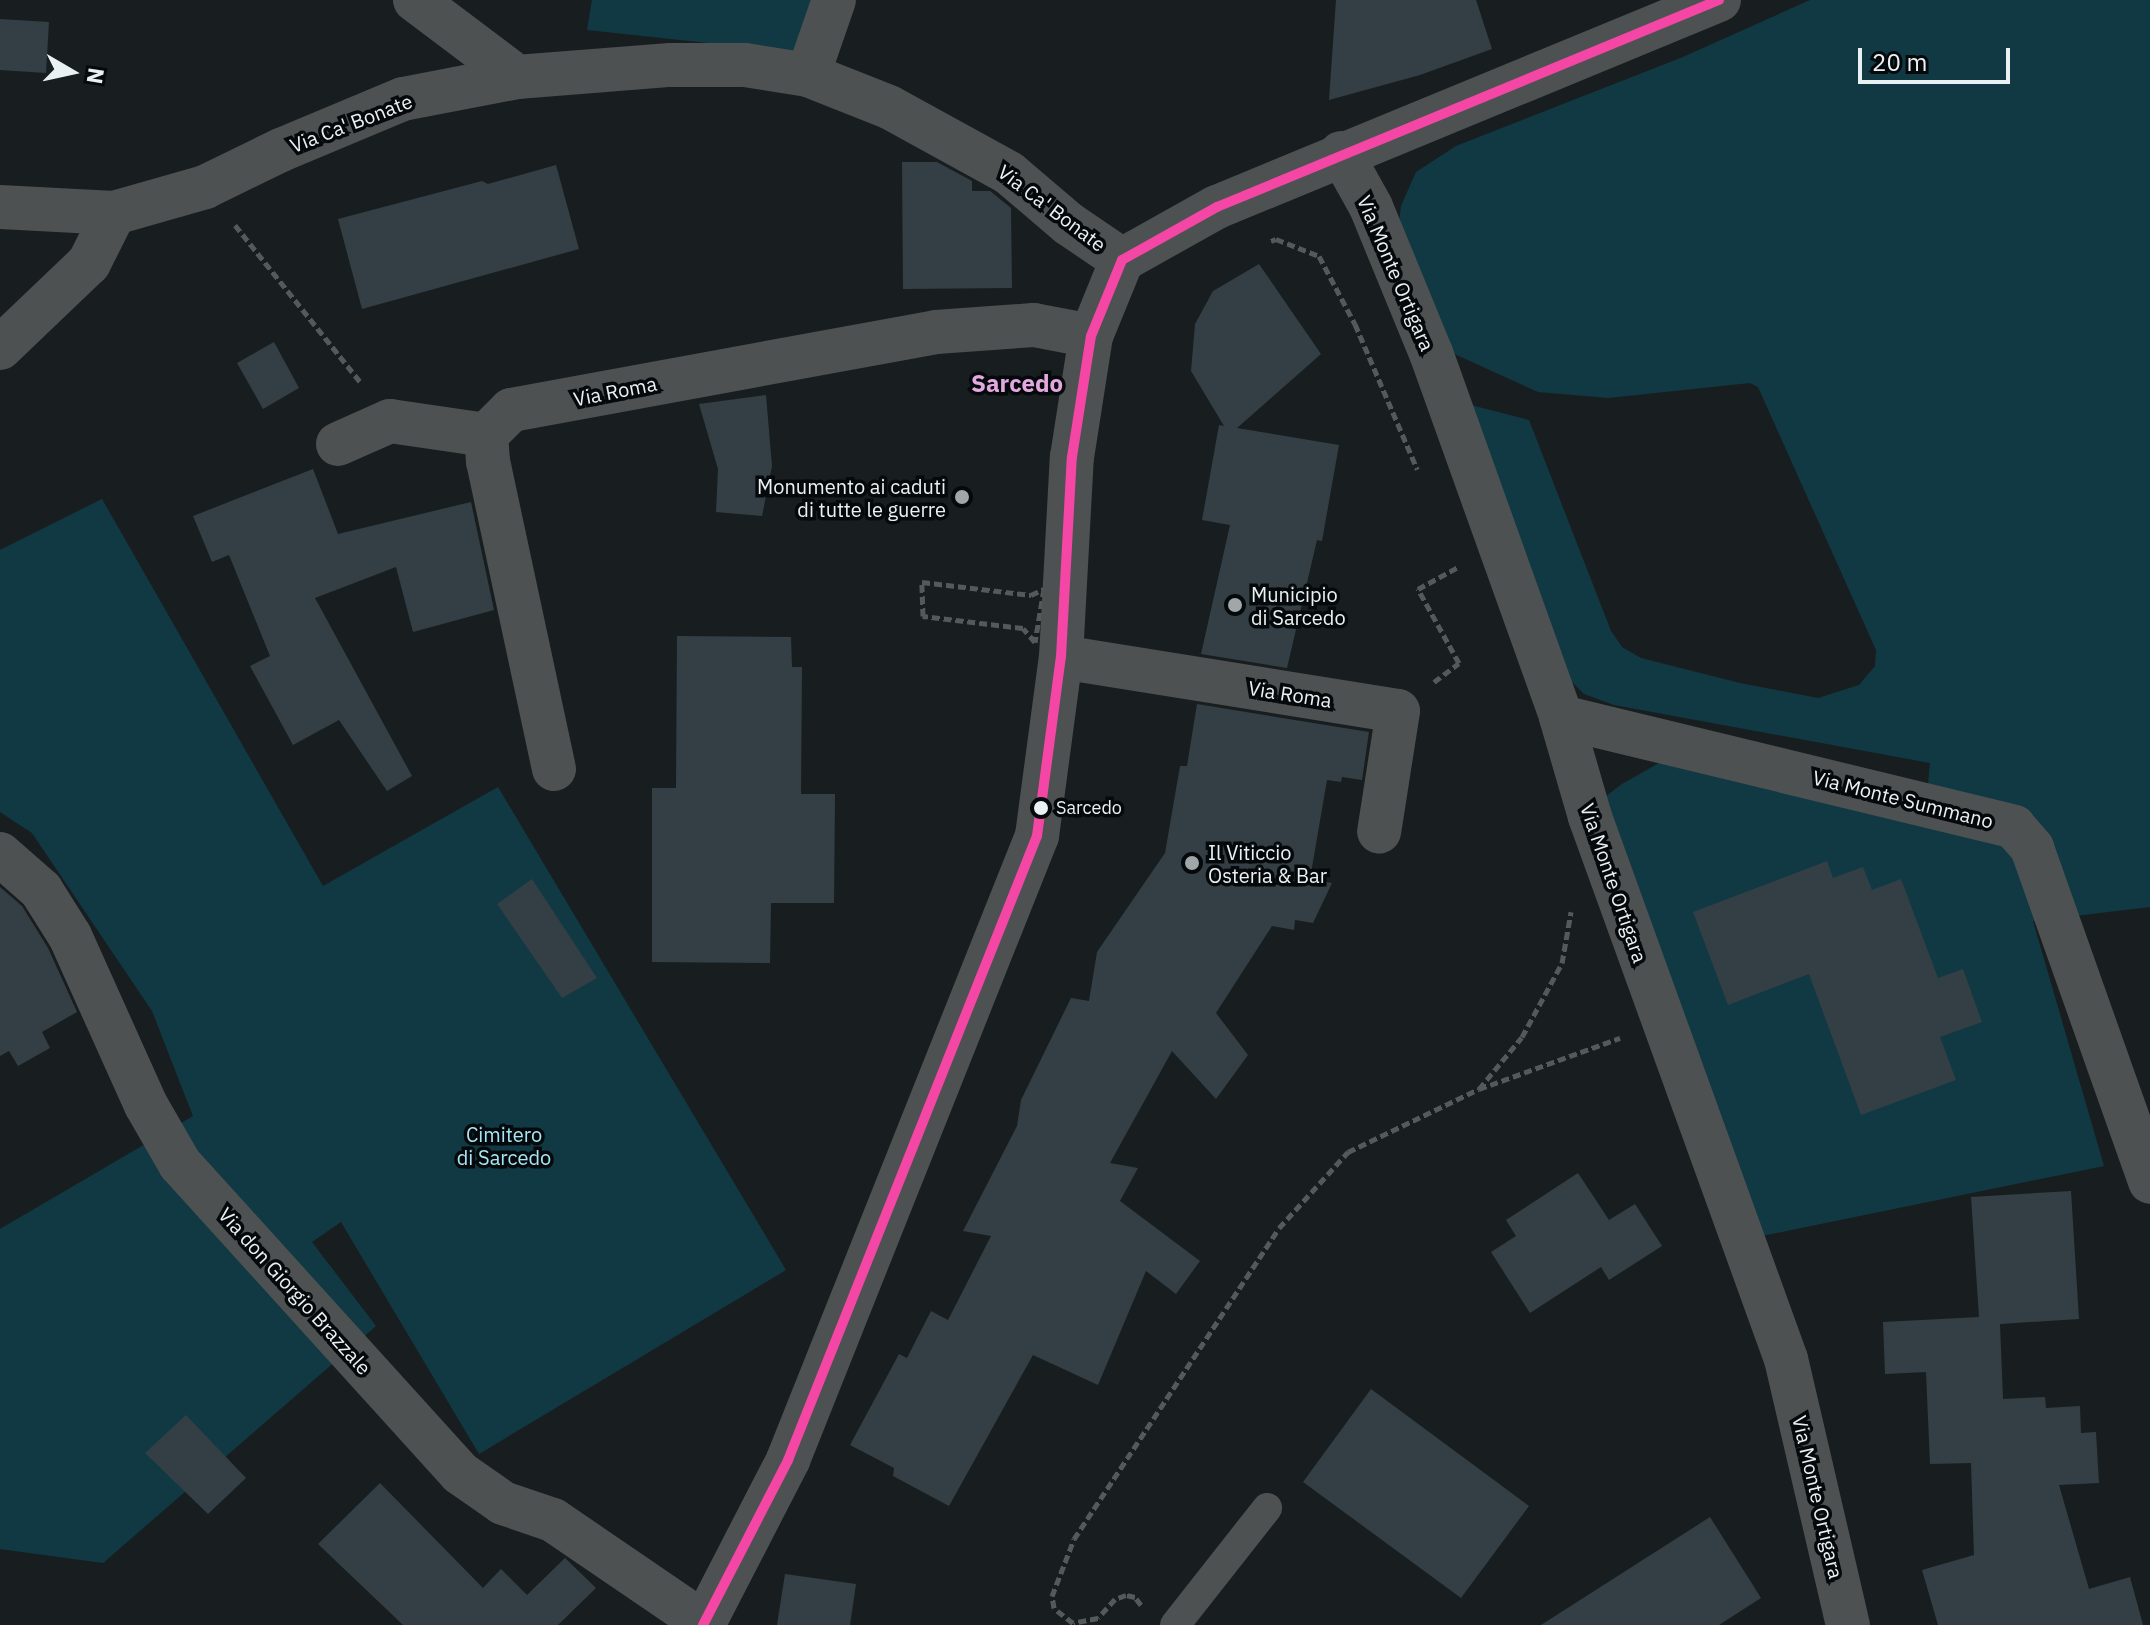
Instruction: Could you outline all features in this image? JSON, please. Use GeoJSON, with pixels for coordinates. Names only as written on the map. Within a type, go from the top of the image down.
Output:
{"type":"FeatureCollection","features":[{"type":"Feature","properties":{"kind":"street"},"geometry":{"type":"LineString","coordinates":[[415,0],[517,77]]}},
{"type":"Feature","properties":{"kind":"street"},"geometry":{"type":"LineString","coordinates":[[808,75],[834,0]]}},
{"type":"Feature","properties":{"kind":"street"},"geometry":{"type":"LineString","coordinates":[[704,1624],[788,1460],[839,1327],[938,1093],[1037,836],[1061,657],[1072,457],[1091,336],[1122,260],[1217,207],[1341,153],[1719,0]]}},
{"type":"Feature","properties":{"kind":"street","name":"Via Ca' Bonate"},"geometry":{"type":"LineString","coordinates":[[0,207],[114,213],[205,187],[281,150],[403,99],[517,77],[671,65],[745,65],[808,75],[889,107],[1009,173],[1069,224],[1122,260]]}},
{"type":"Feature","properties":{"kind":"street","name":"Via Monte Ortigara"},"geometry":{"type":"LineString","coordinates":[[1341,153],[1371,207],[1431,353],[1561,717],[1590,817],[1786,1359],[1848,1625]]}},
{"type":"Feature","properties":{"kind":"street"},"geometry":{"type":"LineString","coordinates":[[0,348],[89,263],[114,213]]}},
{"type":"Feature","properties":{"kind":"street","name":"Via Roma"},"geometry":{"type":"LineString","coordinates":[[486,435],[511,410],[936,332],[1034,325],[1091,336]]}},
{"type":"Feature","properties":{"kind":"street"},"geometry":{"type":"LineString","coordinates":[[338,444],[390,421],[486,435],[488,462],[554,769]]}},
{"type":"Feature","properties":{"kind":"street","name":"Via Roma"},"geometry":{"type":"LineString","coordinates":[[1061,657],[1398,711]]}},
{"type":"Feature","properties":{"kind":"street"},"geometry":{"type":"LineString","coordinates":[[1379,832],[1398,711]]}},
{"type":"Feature","properties":{"kind":"street","name":"Via Monte Summano"},"geometry":{"type":"LineString","coordinates":[[1561,717],[2014,827],[2032,848],[2150,1182]]}},
{"type":"Feature","properties":{"kind":"street","name":"Via don Giorgio Brazzale"},"geometry":{"type":"LineString","coordinates":[[0,854],[41,890],[70,936],[146,1105],[180,1164],[460,1473],[503,1503],[553,1520],[704,1624]]}},
{"type":"Feature","properties":{"kind":"lane"},"geometry":{"type":"LineString","coordinates":[[1175,1625],[1267,1508]]}},
{"type":"Feature","properties":{"kind":"path"},"geometry":{"type":"LineString","coordinates":[[205,187],[390,421]]}},
{"type":"Feature","properties":{"kind":"path"},"geometry":{"type":"LineString","coordinates":[[1319,256],[1355,324]]}},
{"type":"Feature","properties":{"kind":"path"},"geometry":{"type":"LineString","coordinates":[[1398,711],[1459,663],[1418,589],[1459,567]]}},
{"type":"Feature","properties":{"kind":"path"},"geometry":{"type":"LineString","coordinates":[[922,582],[1031,595],[1044,589],[1035,642],[1023,628],[923,616],[922,582]]}},
{"type":"Feature","properties":{"kind":"path"},"geometry":{"type":"LineString","coordinates":[[1479,1089],[1522,1037],[1562,963],[1571,910]]}},
{"type":"Feature","properties":{"kind":"path"},"geometry":{"type":"LineString","coordinates":[[1145,1614],[1139,1600],[1126,1595],[1115,1599],[1098,1618],[1073,1623],[1054,1608],[1052,1596],[1074,1539],[1279,1228],[1348,1152],[1479,1089],[1664,1022]]}},
{"type":"Feature","properties":{"kind":"green space"},"geometry":{"type":"Polygon","coordinates":[[[592,0],[837,0],[810,54],[587,30],[592,0]]]}},
{"type":"Feature","properties":{"kind":"green space"},"geometry":{"type":"Polygon","coordinates":[[[1810,0],[2150,0],[2150,907],[2033,921],[2104,1166],[1742,1240],[1589,809],[1622,784],[1675,754],[1925,818],[1930,763],[1614,705],[1584,694],[1564,674],[1471,405],[1529,420],[1611,631],[1622,647],[1641,658],[1740,683],[1818,698],[1859,685],[1875,666],[1876,650],[1758,387],[1750,383],[1608,398],[1538,392],[1450,352],[1398,229],[1401,206],[1416,172],[1456,146],[1683,57],[1810,0]]]}},
{"type":"Feature","properties":{"kind":"green space","name":"Cimitero di Sarcedo"},"geometry":{"type":"Polygon","coordinates":[[[102,499],[323,886],[498,787],[786,1270],[479,1454],[341,1222],[312,1242],[376,1326],[103,1563],[0,1549],[0,1229],[193,1116],[152,1011],[32,833],[0,812],[0,550],[102,499]]]}},
{"type":"Feature","properties":{"kind":"building"},"geometry":{"type":"Polygon","coordinates":[[[1336,0],[1476,0],[1492,49],[1420,75],[1329,100],[1336,0]]]}},
{"type":"Feature","properties":{"kind":"building"},"geometry":{"type":"Polygon","coordinates":[[[0,19],[49,22],[46,73],[0,70],[0,19]]]}},
{"type":"Feature","properties":{"kind":"building"},"geometry":{"type":"Polygon","coordinates":[[[902,162],[937,162],[972,181],[972,191],[990,191],[1011,208],[1012,288],[903,289],[902,162]]]}},
{"type":"Feature","properties":{"kind":"building"},"geometry":{"type":"Polygon","coordinates":[[[556,165],[579,249],[362,309],[338,219],[556,165]]]}},
{"type":"Feature","properties":{"kind":"building"},"geometry":{"type":"Polygon","coordinates":[[[1259,264],[1321,354],[1237,428],[1339,445],[1322,541],[1317,540],[1287,668],[1201,654],[1230,525],[1202,520],[1219,425],[1224,426],[1191,371],[1195,324],[1213,291],[1259,264]]]}},
{"type":"Feature","properties":{"kind":"building"},"geometry":{"type":"Polygon","coordinates":[[[274,342],[299,388],[263,409],[237,363],[274,342]]]}},
{"type":"Feature","properties":{"kind":"building"},"geometry":{"type":"Polygon","coordinates":[[[766,395],[772,466],[762,516],[716,512],[718,469],[699,404],[766,395]]]}},
{"type":"Feature","properties":{"kind":"building"},"geometry":{"type":"Polygon","coordinates":[[[313,469],[338,534],[471,502],[494,610],[413,632],[396,567],[315,598],[412,776],[387,791],[339,720],[293,745],[250,666],[270,656],[229,555],[212,562],[193,516],[313,469]]]}},
{"type":"Feature","properties":{"kind":"building"},"geometry":{"type":"Polygon","coordinates":[[[677,636],[791,637],[792,667],[802,667],[801,794],[835,794],[834,903],[771,903],[770,963],[652,962],[652,788],[676,788],[677,636]]]}},
{"type":"Feature","properties":{"kind":"building"},"geometry":{"type":"Polygon","coordinates":[[[1197,704],[1369,732],[1362,780],[1342,777],[1341,782],[1327,780],[1310,879],[1332,883],[1313,923],[1295,920],[1294,930],[1272,926],[1216,1013],[1248,1055],[1216,1099],[1172,1051],[1110,1163],[1138,1168],[1120,1201],[1200,1261],[1176,1294],[1146,1271],[1098,1385],[1033,1355],[949,1506],[893,1476],[894,1468],[850,1445],[899,1354],[907,1358],[931,1311],[948,1320],[991,1236],[963,1231],[1017,1126],[1021,1100],[1071,998],[1089,1001],[1097,952],[1165,853],[1180,766],[1187,766],[1197,704]]]}},
{"type":"Feature","properties":{"kind":"building"},"geometry":{"type":"Polygon","coordinates":[[[1827,861],[1833,878],[1863,867],[1872,890],[1901,879],[1938,978],[1963,969],[1982,1022],[1940,1037],[1956,1080],[1861,1115],[1809,974],[1728,1005],[1693,912],[1827,861]]]}},
{"type":"Feature","properties":{"kind":"building"},"geometry":{"type":"Polygon","coordinates":[[[532,879],[597,978],[562,998],[497,904],[532,879]]]}},
{"type":"Feature","properties":{"kind":"building"},"geometry":{"type":"Polygon","coordinates":[[[0,887],[22,906],[48,948],[77,1012],[42,1032],[50,1048],[18,1066],[9,1051],[0,1056],[0,887]]]}},
{"type":"Feature","properties":{"kind":"building"},"geometry":{"type":"Polygon","coordinates":[[[1578,1173],[1609,1220],[1635,1204],[1662,1246],[1609,1280],[1601,1267],[1530,1313],[1491,1252],[1516,1236],[1506,1220],[1578,1173]]]}},
{"type":"Feature","properties":{"kind":"building"},"geometry":{"type":"Polygon","coordinates":[[[2071,1191],[2079,1319],[2000,1324],[2003,1399],[2045,1397],[2046,1408],[2080,1406],[2081,1433],[2096,1432],[2099,1483],[2059,1485],[2089,1589],[2130,1577],[2143,1625],[1938,1625],[1922,1570],[1974,1555],[1971,1463],[1930,1464],[1926,1372],[1885,1374],[1883,1322],[1979,1317],[1971,1197],[2071,1191]]]}},
{"type":"Feature","properties":{"kind":"building"},"geometry":{"type":"Polygon","coordinates":[[[1371,1389],[1529,1506],[1461,1598],[1303,1482],[1371,1389]]]}},
{"type":"Feature","properties":{"kind":"building"},"geometry":{"type":"Polygon","coordinates":[[[186,1415],[246,1478],[208,1514],[145,1453],[186,1415]]]}},
{"type":"Feature","properties":{"kind":"building"},"geometry":{"type":"Polygon","coordinates":[[[380,1483],[483,1588],[501,1569],[527,1595],[565,1558],[596,1588],[558,1625],[403,1625],[318,1544],[380,1483]]]}},
{"type":"Feature","properties":{"kind":"building"},"geometry":{"type":"Polygon","coordinates":[[[1710,1517],[1761,1598],[1719,1625],[1541,1625],[1710,1517]]]}},
{"type":"Feature","properties":{"kind":"building"},"geometry":{"type":"Polygon","coordinates":[[[785,1574],[856,1584],[850,1625],[777,1625],[785,1574]]]}},
{"type":"Feature","properties":{"kind":"transit line"},"geometry":{"type":"LineString","coordinates":[[703,1625],[788,1460],[1037,836],[1061,657],[1072,457],[1091,336],[1122,260],[1217,207],[1719,0]]}},
{"type":"Feature","properties":{"kind":"place","name":"Monumento ai caduti di tutte le guerre"},"geometry":{"type":"Point","coordinates":[962,497]}},
{"type":"Feature","properties":{"kind":"place","name":"Municipio di Sarcedo"},"geometry":{"type":"Point","coordinates":[1235,605]}},
{"type":"Feature","properties":{"kind":"place","name":"Sarcedo"},"geometry":{"type":"Point","coordinates":[1041,808]}},
{"type":"Feature","properties":{"kind":"place","name":"Il Viticcio Osteria & Bar"},"geometry":{"type":"Point","coordinates":[1192,863]}},
{"type":"Feature","properties":{"kind":"district","name":"Sarcedo"},"geometry":{"type":"Point","coordinates":[1017,384]}}]}
